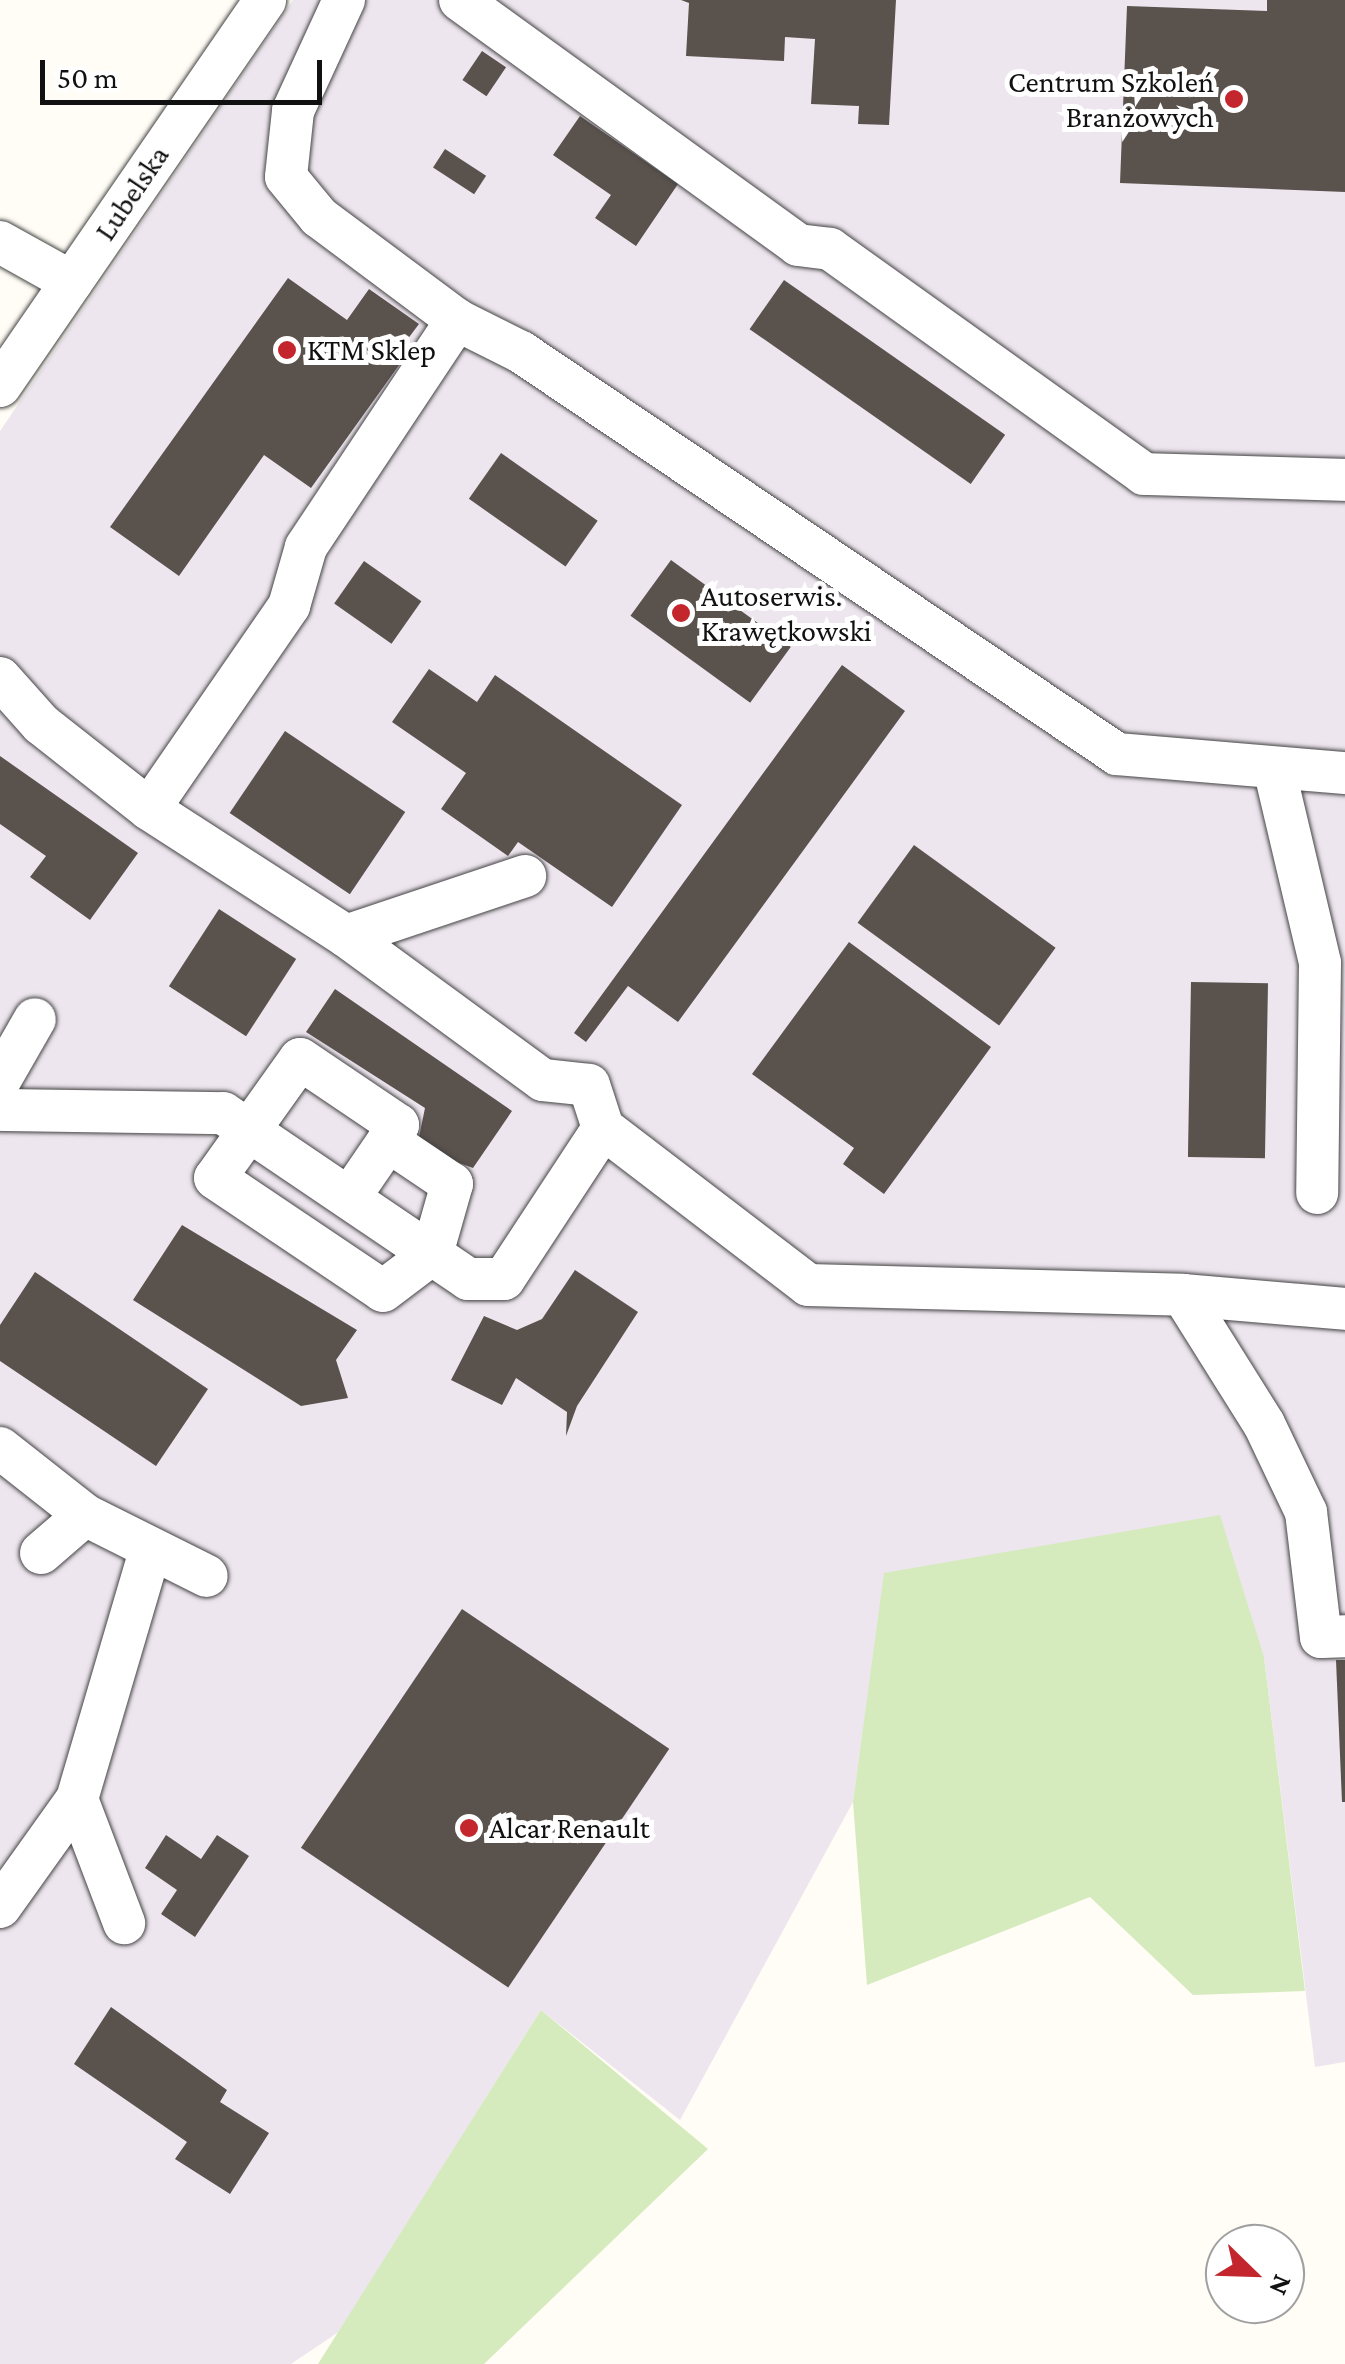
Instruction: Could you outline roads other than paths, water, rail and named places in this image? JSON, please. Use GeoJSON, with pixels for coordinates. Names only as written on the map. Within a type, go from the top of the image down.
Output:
{"type":"FeatureCollection","features":[{"type":"Feature","properties":{"kind":"street","name":"Lubelska"},"geometry":{"type":"LineString","coordinates":[[0,386],[265,0]]}},
{"type":"Feature","properties":{"kind":"street"},"geometry":{"type":"LineString","coordinates":[[344,0],[293,111],[286,177],[319,217],[457,320],[521,352],[1117,754],[1345,773]]}},
{"type":"Feature","properties":{"kind":"street"},"geometry":{"type":"LineString","coordinates":[[460,0],[798,245],[830,250],[1144,474],[1345,480]]}},
{"type":"Feature","properties":{"kind":"street"},"geometry":{"type":"LineString","coordinates":[[0,242],[72,282]]}},
{"type":"Feature","properties":{"kind":"street"},"geometry":{"type":"LineString","coordinates":[[149,808],[289,606],[306,548],[457,320]]}},
{"type":"Feature","properties":{"kind":"street"},"geometry":{"type":"LineString","coordinates":[[0,678],[41,724],[149,808],[346,936],[543,1080],[589,1084],[603,1128],[808,1285],[1183,1295],[1345,1308]]}},
{"type":"Feature","properties":{"kind":"street"},"geometry":{"type":"LineString","coordinates":[[1274,768],[1320,963],[1317,1193]]}},
{"type":"Feature","properties":{"kind":"street"},"geometry":{"type":"LineString","coordinates":[[346,936],[525,876]]}},
{"type":"Feature","properties":{"kind":"street"},"geometry":{"type":"LineString","coordinates":[[0,1080],[35,1019]]}},
{"type":"Feature","properties":{"kind":"street"},"geometry":{"type":"LineString","coordinates":[[349,1198],[398,1125],[300,1060],[246,1128],[215,1178],[383,1291],[432,1254],[452,1184],[388,1141]]}},
{"type":"Feature","properties":{"kind":"street"},"geometry":{"type":"LineString","coordinates":[[0,1110],[223,1113],[468,1278],[504,1279],[603,1128]]}},
{"type":"Feature","properties":{"kind":"street"},"geometry":{"type":"LineString","coordinates":[[1183,1295],[1264,1424],[1306,1512],[1321,1637],[1345,1636]]}},
{"type":"Feature","properties":{"kind":"street"},"geometry":{"type":"LineString","coordinates":[[0,1448],[84,1515],[207,1576]]}},
{"type":"Feature","properties":{"kind":"street"},"geometry":{"type":"LineString","coordinates":[[41,1553],[84,1515]]}},
{"type":"Feature","properties":{"kind":"street"},"geometry":{"type":"LineString","coordinates":[[0,1907],[77,1799],[150,1551]]}},
{"type":"Feature","properties":{"kind":"street"},"geometry":{"type":"LineString","coordinates":[[77,1799],[124,1923]]}},
{"type":"Feature","properties":{"kind":"place","name":"Centrum Szkoleń Branżowych"},"geometry":{"type":"Point","coordinates":[1234,99]}},
{"type":"Feature","properties":{"kind":"place","name":"KTM Sklep"},"geometry":{"type":"Point","coordinates":[287,350]}},
{"type":"Feature","properties":{"kind":"place","name":"Autoserwis. Krawętkowski"},"geometry":{"type":"Point","coordinates":[681,613]}},
{"type":"Feature","properties":{"kind":"place","name":"Alcar Renault"},"geometry":{"type":"Point","coordinates":[469,1828]}}]}
